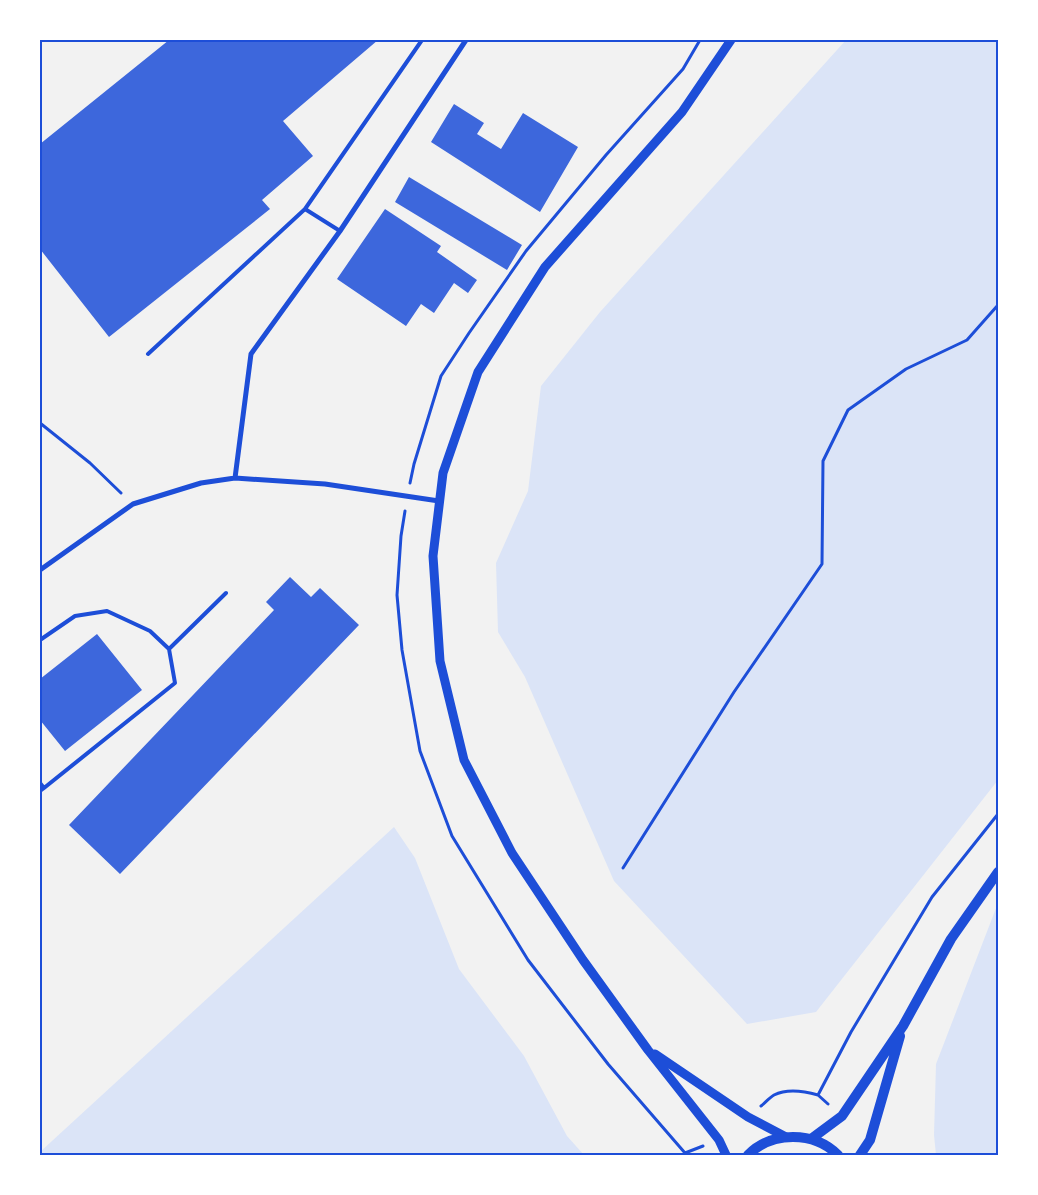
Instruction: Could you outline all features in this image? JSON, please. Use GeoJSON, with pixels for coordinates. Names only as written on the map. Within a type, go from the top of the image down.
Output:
{"type":"FeatureCollection","features":[{"type":"Feature","properties":{"kind":"main road"},"geometry":{"type":"LineString","coordinates":[[811,1139],[842,1116],[903,1026],[951,938],[998,872]]}},
{"type":"Feature","properties":{"kind":"main road"},"geometry":{"type":"LineString","coordinates":[[860,1155],[870,1140],[903,1026]]}},
{"type":"Feature","properties":{"kind":"main road"},"geometry":{"type":"LineString","coordinates":[[748,1155],[762,1144],[773,1140],[798,1137],[811,1139],[823,1144],[838,1155]]}},
{"type":"Feature","properties":{"kind":"street"},"geometry":{"type":"LineString","coordinates":[[234,478],[251,354],[340,231],[466,40]]}},
{"type":"Feature","properties":{"kind":"street"},"geometry":{"type":"LineString","coordinates":[[726,1155],[719,1140],[648,1050],[582,960],[512,852],[464,760],[440,661],[433,556],[443,473],[478,372],[545,267],[682,112],[731,40]]}},
{"type":"Feature","properties":{"kind":"street"},"geometry":{"type":"LineString","coordinates":[[40,570],[133,504],[201,483],[234,478],[326,484],[440,501]]}},
{"type":"Feature","properties":{"kind":"street"},"geometry":{"type":"LineString","coordinates":[[648,1050],[748,1118],[786,1137]]}},
{"type":"Feature","properties":{"kind":"lane"},"geometry":{"type":"LineString","coordinates":[[148,354],[305,209],[422,40]]}},
{"type":"Feature","properties":{"kind":"lane"},"geometry":{"type":"LineString","coordinates":[[305,209],[340,231]]}},
{"type":"Feature","properties":{"kind":"lane"},"geometry":{"type":"LineString","coordinates":[[169,649],[226,593]]}},
{"type":"Feature","properties":{"kind":"lane"},"geometry":{"type":"LineString","coordinates":[[40,640],[75,616],[107,611],[150,631],[169,649],[175,683],[40,791]]}},
{"type":"Feature","properties":{"kind":"lane"},"geometry":{"type":"LineString","coordinates":[[40,783],[44,788]]}},
{"type":"Feature","properties":{"kind":"path"},"geometry":{"type":"LineString","coordinates":[[700,40],[683,69],[606,155],[526,251],[441,376],[414,464],[401,536],[397,595],[402,650],[420,751],[452,836],[528,960],[608,1064],[685,1154],[719,1140]]}},
{"type":"Feature","properties":{"kind":"path"},"geometry":{"type":"LineString","coordinates":[[623,868],[734,692],[822,564],[823,461],[848,410],[906,369],[967,340],[998,305]]}},
{"type":"Feature","properties":{"kind":"path"},"geometry":{"type":"LineString","coordinates":[[40,423],[90,464],[133,504]]}},
{"type":"Feature","properties":{"kind":"path"},"geometry":{"type":"LineString","coordinates":[[748,1118],[774,1096],[789,1090],[818,1095],[851,1032],[932,897],[998,814]]}},
{"type":"Feature","properties":{"kind":"shaded area"},"geometry":{"type":"Polygon","coordinates":[[[846,40],[998,40],[998,780],[816,1012],[747,1024],[614,881],[525,677],[498,632],[496,563],[528,491],[541,386],[600,312],[846,40]]]}},
{"type":"Feature","properties":{"kind":"shaded area"},"geometry":{"type":"Polygon","coordinates":[[[394,827],[415,858],[459,969],[524,1056],[567,1136],[584,1155],[40,1155],[40,1152],[394,827]]]}},
{"type":"Feature","properties":{"kind":"shaded area"},"geometry":{"type":"Polygon","coordinates":[[[998,903],[998,1155],[936,1155],[934,1135],[936,1064],[998,903]]]}},
{"type":"Feature","properties":{"kind":"building"},"geometry":{"type":"Polygon","coordinates":[[[169,40],[378,40],[283,121],[313,156],[262,200],[270,209],[109,337],[40,249],[40,144],[169,40]]]}},
{"type":"Feature","properties":{"kind":"building"},"geometry":{"type":"Polygon","coordinates":[[[454,104],[484,123],[477,134],[501,149],[523,113],[578,147],[540,212],[431,142],[454,104]]]}},
{"type":"Feature","properties":{"kind":"building"},"geometry":{"type":"Polygon","coordinates":[[[409,177],[522,245],[507,270],[395,202],[409,177]]]}},
{"type":"Feature","properties":{"kind":"building"},"geometry":{"type":"Polygon","coordinates":[[[385,209],[441,246],[437,252],[477,280],[468,293],[454,283],[434,313],[421,304],[406,326],[337,279],[385,209]]]}},
{"type":"Feature","properties":{"kind":"building"},"geometry":{"type":"Polygon","coordinates":[[[290,577],[311,597],[320,588],[359,625],[120,874],[69,825],[274,610],[266,602],[290,577]]]}},
{"type":"Feature","properties":{"kind":"building"},"geometry":{"type":"Polygon","coordinates":[[[97,634],[142,690],[65,751],[40,720],[40,679],[97,634]]]}}]}
